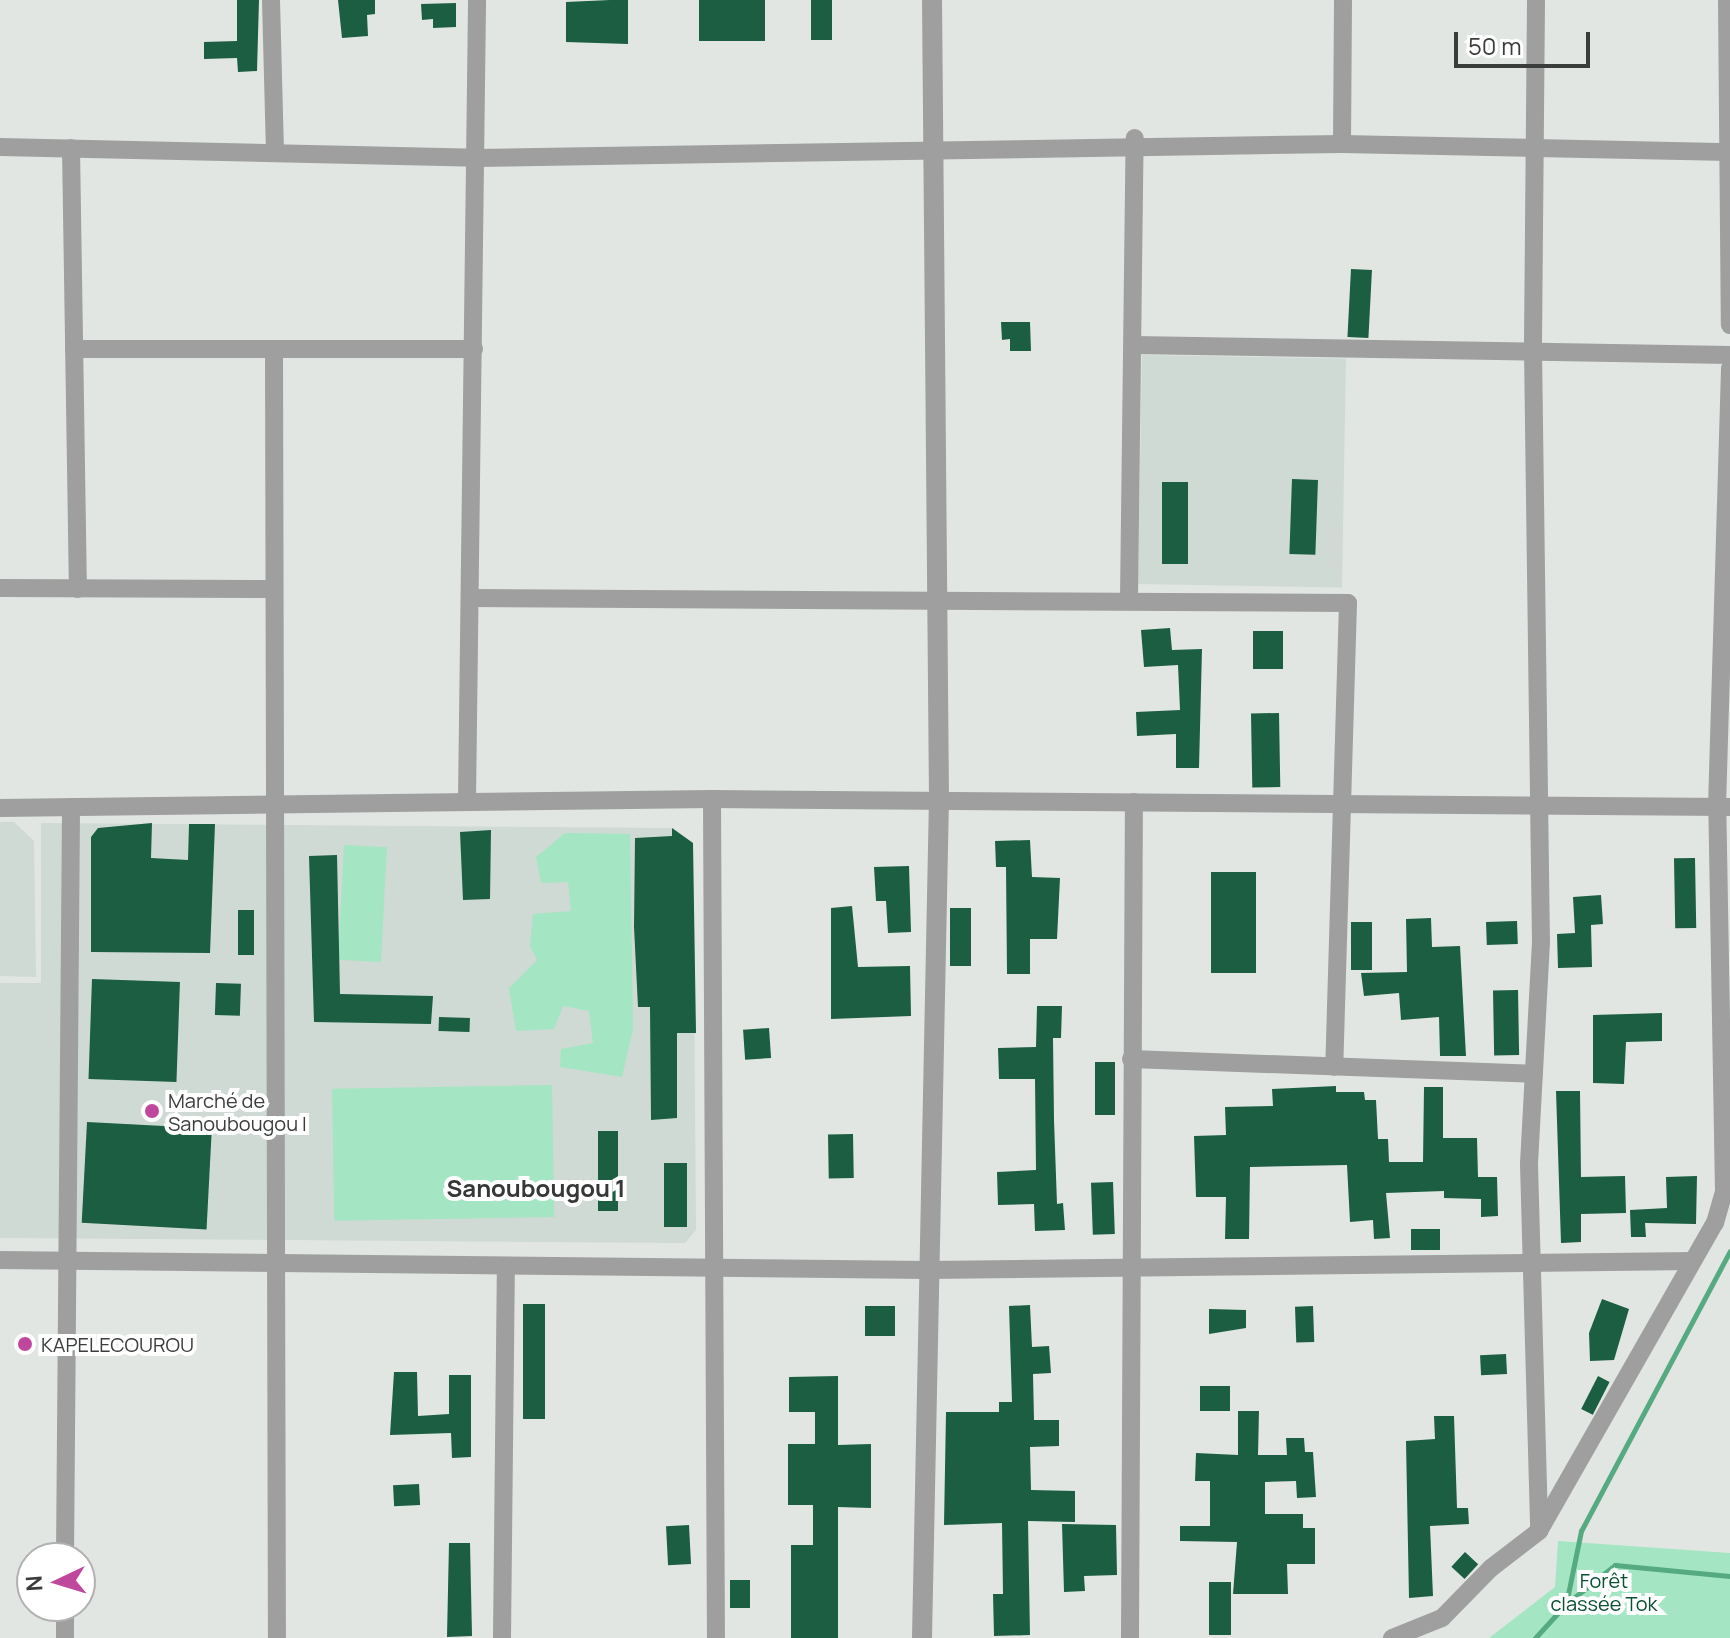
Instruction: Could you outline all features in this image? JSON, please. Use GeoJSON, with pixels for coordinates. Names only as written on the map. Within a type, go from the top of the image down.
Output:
{"type":"FeatureCollection","features":[{"type":"Feature","properties":{"kind":"street"},"geometry":{"type":"LineString","coordinates":[[271,0],[275,153]]}},
{"type":"Feature","properties":{"kind":"street"},"geometry":{"type":"LineString","coordinates":[[467,800],[477,0]]}},
{"type":"Feature","properties":{"kind":"street"},"geometry":{"type":"LineString","coordinates":[[922,1638],[939,800],[936,148],[932,0]]}},
{"type":"Feature","properties":{"kind":"street"},"geometry":{"type":"LineString","coordinates":[[1342,144],[1343,0]]}},
{"type":"Feature","properties":{"kind":"street"},"geometry":{"type":"LineString","coordinates":[[1536,0],[1533,354],[1541,807],[1531,1263],[1539,1531]]}},
{"type":"Feature","properties":{"kind":"street"},"geometry":{"type":"LineString","coordinates":[[1727,0],[1730,325]]}},
{"type":"Feature","properties":{"kind":"street"},"geometry":{"type":"LineString","coordinates":[[1129,599],[1135,143]]}},
{"type":"Feature","properties":{"kind":"street"},"geometry":{"type":"LineString","coordinates":[[0,147],[476,158],[1135,143],[1729,152]]}},
{"type":"Feature","properties":{"kind":"street"},"geometry":{"type":"LineString","coordinates":[[71,148],[78,589]]}},
{"type":"Feature","properties":{"kind":"street"},"geometry":{"type":"LineString","coordinates":[[1133,345],[1730,355]]}},
{"type":"Feature","properties":{"kind":"street"},"geometry":{"type":"LineString","coordinates":[[74,349],[474,349]]}},
{"type":"Feature","properties":{"kind":"street"},"geometry":{"type":"LineString","coordinates":[[274,349],[277,1638]]}},
{"type":"Feature","properties":{"kind":"street"},"geometry":{"type":"LineString","coordinates":[[1392,1638],[1442,1618],[1491,1568],[1539,1531],[1715,1223],[1724,1191],[1723,807],[1730,368]]}},
{"type":"Feature","properties":{"kind":"street"},"geometry":{"type":"LineString","coordinates":[[0,588],[273,589]]}},
{"type":"Feature","properties":{"kind":"street"},"geometry":{"type":"LineString","coordinates":[[470,598],[937,602],[1129,599],[1348,603],[1334,1067]]}},
{"type":"Feature","properties":{"kind":"street"},"geometry":{"type":"LineString","coordinates":[[0,808],[712,799],[1723,807]]}},
{"type":"Feature","properties":{"kind":"street"},"geometry":{"type":"LineString","coordinates":[[712,799],[716,1638]]}},
{"type":"Feature","properties":{"kind":"street"},"geometry":{"type":"LineString","coordinates":[[1130,1638],[1129,1268],[1134,802]]}},
{"type":"Feature","properties":{"kind":"street"},"geometry":{"type":"LineString","coordinates":[[65,1542],[71,807]]}},
{"type":"Feature","properties":{"kind":"street"},"geometry":{"type":"LineString","coordinates":[[1131,1059],[1534,1074]]}},
{"type":"Feature","properties":{"kind":"street"},"geometry":{"type":"LineString","coordinates":[[0,1260],[506,1269],[928,1270],[1692,1261]]}},
{"type":"Feature","properties":{"kind":"street"},"geometry":{"type":"LineString","coordinates":[[502,1638],[506,1269]]}},
{"type":"Feature","properties":{"kind":"shaded area"},"geometry":{"type":"Polygon","coordinates":[[[1142,355],[1346,359],[1342,588],[1138,584],[1142,355]]]}},
{"type":"Feature","properties":{"kind":"shaded area"},"geometry":{"type":"Polygon","coordinates":[[[0,822],[14,822],[34,841],[36,977],[0,976],[0,822]]]}},
{"type":"Feature","properties":{"kind":"shaded area"},"geometry":{"type":"Polygon","coordinates":[[[41,823],[672,828],[693,843],[696,1230],[685,1243],[0,1238],[0,983],[41,983],[41,823]]]}},
{"type":"Feature","properties":{"kind":"green space"},"geometry":{"type":"Polygon","coordinates":[[[565,833],[630,834],[633,1029],[622,1077],[560,1067],[561,1049],[593,1043],[589,1011],[563,1006],[554,1029],[516,1031],[509,988],[537,960],[530,946],[533,914],[571,911],[568,882],[541,883],[536,857],[565,833]]]}},
{"type":"Feature","properties":{"kind":"green space"},"geometry":{"type":"Polygon","coordinates":[[[344,845],[387,847],[381,962],[338,960],[344,845]]]}},
{"type":"Feature","properties":{"kind":"green space"},"geometry":{"type":"Polygon","coordinates":[[[552,1085],[554,1217],[334,1221],[332,1089],[552,1085]]]}},
{"type":"Feature","properties":{"kind":"green space","name":"Forêt classée Tok"},"geometry":{"type":"Polygon","coordinates":[[[1558,1541],[1730,1553],[1730,1638],[1489,1638],[1555,1587],[1558,1541]]]}},
{"type":"Feature","properties":{"kind":"building"},"geometry":{"type":"Polygon","coordinates":[[[237,0],[259,0],[257,71],[238,72],[237,58],[204,59],[204,42],[237,41],[237,0]]]}},
{"type":"Feature","properties":{"kind":"building"},"geometry":{"type":"Polygon","coordinates":[[[338,0],[375,0],[375,14],[367,15],[368,36],[342,38],[338,0]]]}},
{"type":"Feature","properties":{"kind":"building"},"geometry":{"type":"Polygon","coordinates":[[[628,0],[628,44],[566,42],[566,2],[628,0]]]}},
{"type":"Feature","properties":{"kind":"building"},"geometry":{"type":"Polygon","coordinates":[[[699,0],[765,0],[765,41],[699,41],[699,0]]]}},
{"type":"Feature","properties":{"kind":"building"},"geometry":{"type":"Polygon","coordinates":[[[811,0],[832,0],[832,40],[811,40],[811,0]]]}},
{"type":"Feature","properties":{"kind":"building"},"geometry":{"type":"Polygon","coordinates":[[[456,3],[456,27],[433,28],[433,19],[422,20],[421,4],[456,3]]]}},
{"type":"Feature","properties":{"kind":"building"},"geometry":{"type":"Polygon","coordinates":[[[1351,269],[1372,270],[1368,338],[1347,337],[1351,269]]]}},
{"type":"Feature","properties":{"kind":"building"},"geometry":{"type":"Polygon","coordinates":[[[1001,322],[1030,322],[1031,351],[1010,351],[1010,339],[1002,340],[1001,322]]]}},
{"type":"Feature","properties":{"kind":"building"},"geometry":{"type":"Polygon","coordinates":[[[1292,479],[1318,480],[1315,555],[1289,554],[1292,479]]]}},
{"type":"Feature","properties":{"kind":"building"},"geometry":{"type":"Polygon","coordinates":[[[1162,482],[1188,482],[1188,564],[1162,564],[1162,482]]]}},
{"type":"Feature","properties":{"kind":"building"},"geometry":{"type":"Polygon","coordinates":[[[1170,628],[1172,650],[1202,649],[1199,768],[1176,768],[1176,734],[1137,736],[1136,712],[1180,710],[1178,665],[1144,667],[1141,630],[1170,628]]]}},
{"type":"Feature","properties":{"kind":"building"},"geometry":{"type":"Polygon","coordinates":[[[1253,631],[1283,631],[1283,669],[1253,669],[1253,631]]]}},
{"type":"Feature","properties":{"kind":"building"},"geometry":{"type":"Polygon","coordinates":[[[1251,713],[1279,713],[1280,787],[1252,787],[1251,713]]]}},
{"type":"Feature","properties":{"kind":"building"},"geometry":{"type":"Polygon","coordinates":[[[152,823],[151,858],[188,860],[189,824],[215,824],[210,953],[91,952],[91,837],[98,828],[152,823]]]}},
{"type":"Feature","properties":{"kind":"building"},"geometry":{"type":"Polygon","coordinates":[[[672,828],[693,843],[696,1033],[677,1033],[677,1118],[651,1120],[650,1007],[638,1007],[634,927],[635,838],[672,836],[672,828]]]}},
{"type":"Feature","properties":{"kind":"building"},"geometry":{"type":"Polygon","coordinates":[[[491,830],[490,899],[463,900],[460,832],[491,830]]]}},
{"type":"Feature","properties":{"kind":"building"},"geometry":{"type":"Polygon","coordinates":[[[1030,840],[1032,877],[1060,878],[1057,939],[1030,939],[1030,974],[1007,974],[1006,867],[996,867],[995,841],[1030,840]]]}},
{"type":"Feature","properties":{"kind":"building"},"geometry":{"type":"Polygon","coordinates":[[[337,855],[340,994],[433,996],[431,1024],[314,1022],[309,856],[337,855]]]}},
{"type":"Feature","properties":{"kind":"building"},"geometry":{"type":"Polygon","coordinates":[[[1674,858],[1695,858],[1696,928],[1675,928],[1674,858]]]}},
{"type":"Feature","properties":{"kind":"building"},"geometry":{"type":"Polygon","coordinates":[[[909,866],[911,932],[888,933],[886,901],[876,901],[874,867],[909,866]]]}},
{"type":"Feature","properties":{"kind":"building"},"geometry":{"type":"Polygon","coordinates":[[[1211,872],[1256,872],[1256,973],[1211,973],[1211,872]]]}},
{"type":"Feature","properties":{"kind":"building"},"geometry":{"type":"Polygon","coordinates":[[[1601,895],[1603,924],[1591,925],[1592,967],[1558,968],[1557,934],[1575,933],[1573,897],[1601,895]]]}},
{"type":"Feature","properties":{"kind":"building"},"geometry":{"type":"Polygon","coordinates":[[[852,906],[858,967],[910,966],[911,1016],[831,1019],[831,908],[852,906]]]}},
{"type":"Feature","properties":{"kind":"building"},"geometry":{"type":"Polygon","coordinates":[[[950,908],[971,908],[971,966],[950,966],[950,908]]]}},
{"type":"Feature","properties":{"kind":"building"},"geometry":{"type":"Polygon","coordinates":[[[238,910],[254,910],[254,955],[238,955],[238,910]]]}},
{"type":"Feature","properties":{"kind":"building"},"geometry":{"type":"Polygon","coordinates":[[[1431,918],[1432,947],[1460,946],[1466,1056],[1440,1056],[1439,1017],[1401,1020],[1399,993],[1364,996],[1361,973],[1407,972],[1406,919],[1431,918]]]}},
{"type":"Feature","properties":{"kind":"building"},"geometry":{"type":"Polygon","coordinates":[[[1517,921],[1518,944],[1487,945],[1486,922],[1517,921]]]}},
{"type":"Feature","properties":{"kind":"building"},"geometry":{"type":"Polygon","coordinates":[[[1351,922],[1372,922],[1372,970],[1351,970],[1351,922]]]}},
{"type":"Feature","properties":{"kind":"building"},"geometry":{"type":"Polygon","coordinates":[[[92,979],[180,982],[176,1082],[89,1079],[92,979]]]}},
{"type":"Feature","properties":{"kind":"building"},"geometry":{"type":"Polygon","coordinates":[[[216,983],[241,984],[240,1016],[215,1015],[216,983]]]}},
{"type":"Feature","properties":{"kind":"building"},"geometry":{"type":"Polygon","coordinates":[[[1493,990],[1518,990],[1519,1055],[1494,1055],[1493,990]]]}},
{"type":"Feature","properties":{"kind":"building"},"geometry":{"type":"Polygon","coordinates":[[[1037,1006],[1062,1006],[1061,1038],[1053,1038],[1054,1120],[1057,1204],[1063,1203],[1065,1230],[1035,1231],[1034,1204],[998,1205],[997,1172],[1036,1170],[1035,1079],[999,1079],[998,1048],[1036,1047],[1037,1006]]]}},
{"type":"Feature","properties":{"kind":"building"},"geometry":{"type":"Polygon","coordinates":[[[1662,1013],[1662,1041],[1626,1042],[1624,1084],[1593,1083],[1593,1015],[1662,1013]]]}},
{"type":"Feature","properties":{"kind":"building"},"geometry":{"type":"Polygon","coordinates":[[[439,1017],[470,1018],[469,1032],[439,1031],[439,1017]]]}},
{"type":"Feature","properties":{"kind":"building"},"geometry":{"type":"Polygon","coordinates":[[[769,1028],[771,1058],[745,1060],[743,1030],[769,1028]]]}},
{"type":"Feature","properties":{"kind":"building"},"geometry":{"type":"Polygon","coordinates":[[[1095,1062],[1115,1062],[1115,1115],[1095,1115],[1095,1062]]]}},
{"type":"Feature","properties":{"kind":"building"},"geometry":{"type":"Polygon","coordinates":[[[1336,1086],[1336,1092],[1364,1092],[1365,1100],[1376,1100],[1378,1139],[1388,1139],[1389,1162],[1423,1162],[1424,1087],[1443,1087],[1443,1138],[1477,1138],[1478,1177],[1497,1177],[1498,1216],[1481,1217],[1481,1199],[1444,1198],[1444,1191],[1386,1193],[1390,1238],[1374,1239],[1373,1220],[1350,1222],[1347,1165],[1250,1167],[1249,1239],[1225,1239],[1226,1197],[1196,1197],[1194,1136],[1226,1135],[1225,1107],[1273,1106],[1272,1089],[1336,1086]]]}},
{"type":"Feature","properties":{"kind":"building"},"geometry":{"type":"Polygon","coordinates":[[[1556,1091],[1580,1091],[1581,1177],[1625,1176],[1626,1213],[1581,1214],[1581,1242],[1561,1243],[1556,1091]]]}},
{"type":"Feature","properties":{"kind":"building"},"geometry":{"type":"Polygon","coordinates":[[[87,1122],[212,1129],[207,1229],[82,1223],[87,1122]]]}},
{"type":"Feature","properties":{"kind":"building"},"geometry":{"type":"Polygon","coordinates":[[[598,1131],[618,1131],[618,1211],[598,1211],[598,1131]]]}},
{"type":"Feature","properties":{"kind":"building"},"geometry":{"type":"Polygon","coordinates":[[[828,1134],[853,1134],[854,1178],[829,1178],[828,1134]]]}},
{"type":"Feature","properties":{"kind":"building"},"geometry":{"type":"Polygon","coordinates":[[[664,1163],[687,1163],[687,1227],[664,1227],[664,1163]]]}},
{"type":"Feature","properties":{"kind":"building"},"geometry":{"type":"Polygon","coordinates":[[[1697,1176],[1696,1224],[1645,1223],[1646,1237],[1631,1237],[1630,1210],[1667,1208],[1666,1177],[1697,1176]]]}},
{"type":"Feature","properties":{"kind":"building"},"geometry":{"type":"Polygon","coordinates":[[[1113,1182],[1115,1234],[1093,1235],[1091,1183],[1113,1182]]]}},
{"type":"Feature","properties":{"kind":"building"},"geometry":{"type":"Polygon","coordinates":[[[1411,1229],[1440,1229],[1440,1250],[1411,1250],[1411,1229]]]}},
{"type":"Feature","properties":{"kind":"building"},"geometry":{"type":"Polygon","coordinates":[[[1602,1299],[1629,1309],[1614,1360],[1590,1361],[1589,1333],[1602,1299]]]}},
{"type":"Feature","properties":{"kind":"building"},"geometry":{"type":"Polygon","coordinates":[[[523,1304],[545,1304],[545,1419],[523,1419],[523,1304]]]}},
{"type":"Feature","properties":{"kind":"building"},"geometry":{"type":"Polygon","coordinates":[[[1030,1305],[1032,1347],[1049,1346],[1051,1373],[1033,1374],[1034,1420],[1059,1420],[1059,1446],[1030,1447],[1031,1490],[1075,1491],[1075,1522],[1028,1521],[1030,1635],[994,1636],[993,1594],[1003,1594],[1002,1523],[944,1525],[946,1412],[999,1412],[999,1402],[1012,1402],[1009,1306],[1030,1305]]]}},
{"type":"Feature","properties":{"kind":"building"},"geometry":{"type":"Polygon","coordinates":[[[865,1306],[895,1306],[895,1336],[865,1336],[865,1306]]]}},
{"type":"Feature","properties":{"kind":"building"},"geometry":{"type":"Polygon","coordinates":[[[1313,1306],[1314,1342],[1296,1343],[1295,1307],[1313,1306]]]}},
{"type":"Feature","properties":{"kind":"building"},"geometry":{"type":"Polygon","coordinates":[[[1209,1309],[1246,1310],[1246,1328],[1209,1334],[1209,1309]]]}},
{"type":"Feature","properties":{"kind":"building"},"geometry":{"type":"Polygon","coordinates":[[[1506,1354],[1507,1374],[1481,1375],[1480,1355],[1506,1354]]]}},
{"type":"Feature","properties":{"kind":"building"},"geometry":{"type":"Polygon","coordinates":[[[394,1372],[417,1372],[418,1416],[449,1414],[449,1375],[471,1375],[471,1457],[452,1458],[451,1433],[390,1435],[394,1372]]]}},
{"type":"Feature","properties":{"kind":"building"},"geometry":{"type":"Polygon","coordinates":[[[838,1376],[838,1445],[871,1444],[871,1508],[838,1507],[838,1638],[791,1638],[791,1545],[813,1545],[813,1505],[788,1505],[788,1444],[815,1444],[815,1412],[789,1412],[789,1377],[838,1376]]]}},
{"type":"Feature","properties":{"kind":"building"},"geometry":{"type":"Polygon","coordinates":[[[1598,1376],[1610,1382],[1593,1415],[1581,1409],[1598,1376]]]}},
{"type":"Feature","properties":{"kind":"building"},"geometry":{"type":"Polygon","coordinates":[[[1200,1386],[1230,1386],[1230,1411],[1200,1411],[1200,1386]]]}},
{"type":"Feature","properties":{"kind":"building"},"geometry":{"type":"Polygon","coordinates":[[[1238,1411],[1259,1411],[1258,1455],[1287,1455],[1286,1438],[1304,1438],[1305,1452],[1313,1452],[1316,1497],[1297,1498],[1296,1481],[1265,1482],[1265,1514],[1303,1514],[1303,1528],[1315,1528],[1315,1564],[1287,1564],[1288,1594],[1233,1594],[1237,1542],[1180,1541],[1180,1526],[1210,1526],[1210,1481],[1195,1481],[1196,1453],[1238,1455],[1238,1411]]]}},
{"type":"Feature","properties":{"kind":"building"},"geometry":{"type":"Polygon","coordinates":[[[1434,1416],[1454,1416],[1457,1508],[1468,1508],[1469,1524],[1430,1526],[1433,1596],[1409,1598],[1406,1441],[1435,1439],[1434,1416]]]}},
{"type":"Feature","properties":{"kind":"building"},"geometry":{"type":"Polygon","coordinates":[[[419,1484],[420,1505],[394,1506],[393,1485],[419,1484]]]}},
{"type":"Feature","properties":{"kind":"building"},"geometry":{"type":"Polygon","coordinates":[[[1062,1524],[1116,1525],[1117,1575],[1084,1576],[1085,1591],[1064,1592],[1062,1524]]]}},
{"type":"Feature","properties":{"kind":"building"},"geometry":{"type":"Polygon","coordinates":[[[689,1525],[691,1564],[668,1565],[666,1526],[689,1525]]]}},
{"type":"Feature","properties":{"kind":"building"},"geometry":{"type":"Polygon","coordinates":[[[449,1543],[470,1543],[472,1636],[447,1637],[449,1543]]]}},
{"type":"Feature","properties":{"kind":"building"},"geometry":{"type":"Polygon","coordinates":[[[1465,1552],[1478,1564],[1465,1579],[1451,1567],[1465,1552]]]}},
{"type":"Feature","properties":{"kind":"building"},"geometry":{"type":"Polygon","coordinates":[[[730,1580],[750,1580],[750,1608],[730,1608],[730,1580]]]}},
{"type":"Feature","properties":{"kind":"building"},"geometry":{"type":"Polygon","coordinates":[[[1209,1582],[1231,1582],[1231,1635],[1209,1635],[1209,1582]]]}},
{"type":"Feature","properties":{"kind":"waterway"},"geometry":{"type":"LineString","coordinates":[[1566,1604],[1581,1531],[1730,1251]]}},
{"type":"Feature","properties":{"kind":"waterway"},"geometry":{"type":"LineString","coordinates":[[1535,1638],[1566,1604],[1615,1565],[1730,1576]]}},
{"type":"Feature","properties":{"kind":"place","name":"Marché de Sanoubougou I"},"geometry":{"type":"Point","coordinates":[152,1111]}},
{"type":"Feature","properties":{"kind":"place","name":"KAPELECOUROU"},"geometry":{"type":"Point","coordinates":[25,1344]}},
{"type":"Feature","properties":{"kind":"district","name":"Sanoubougou 1"},"geometry":{"type":"Point","coordinates":[536,1188]}}]}
